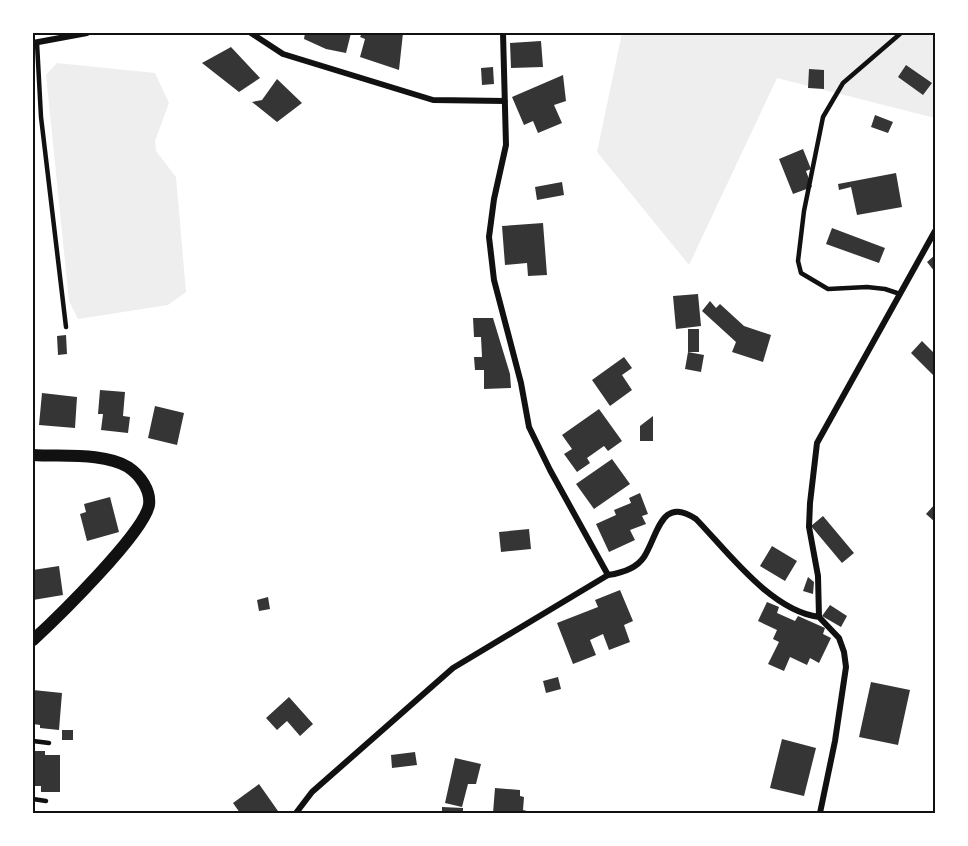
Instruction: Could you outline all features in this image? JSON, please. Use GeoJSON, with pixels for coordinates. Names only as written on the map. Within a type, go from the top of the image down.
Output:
{"type":"FeatureCollection","features":[{"type":"Feature","properties":{"kind":"main road"},"geometry":{"type":"LineString","coordinates":[[33,455],[94,457],[121,464],[140,477],[147,489],[149,503],[145,516],[122,546],[88,585],[33,640]]}},
{"type":"Feature","properties":{"kind":"street"},"geometry":{"type":"LineString","coordinates":[[35,43],[87,33]]}},
{"type":"Feature","properties":{"kind":"street"},"geometry":{"type":"LineString","coordinates":[[251,33],[283,54],[433,100],[505,101]]}},
{"type":"Feature","properties":{"kind":"street"},"geometry":{"type":"LineString","coordinates":[[503,33],[506,145],[494,199],[489,237],[494,280],[521,383],[529,427],[608,575]]}},
{"type":"Feature","properties":{"kind":"street"},"geometry":{"type":"LineString","coordinates":[[819,617],[818,576],[809,527],[817,443],[935,231]]}},
{"type":"Feature","properties":{"kind":"street"},"geometry":{"type":"LineString","coordinates":[[296,813],[312,792],[453,668],[608,575],[632,568],[644,558],[662,520],[670,513],[679,511],[696,519],[767,593],[785,604],[819,617],[839,638],[846,667],[835,741],[820,813]]}},
{"type":"Feature","properties":{"kind":"lane"},"geometry":{"type":"LineString","coordinates":[[900,294],[867,287],[828,289],[801,273],[798,261],[804,211],[823,117],[843,83],[901,33]]}},
{"type":"Feature","properties":{"kind":"lane"},"geometry":{"type":"LineString","coordinates":[[35,43],[41,117],[66,327]]}},
{"type":"Feature","properties":{"kind":"lane"},"geometry":{"type":"LineString","coordinates":[[33,741],[49,743]]}},
{"type":"Feature","properties":{"kind":"lane"},"geometry":{"type":"LineString","coordinates":[[33,799],[46,801]]}},
{"type":"Feature","properties":{"kind":"shaded area"},"geometry":{"type":"Polygon","coordinates":[[[622,33],[935,33],[935,118],[777,78],[689,265],[597,152],[622,33]]]}},
{"type":"Feature","properties":{"kind":"shaded area"},"geometry":{"type":"Polygon","coordinates":[[[57,63],[155,73],[169,103],[155,141],[156,151],[176,177],[186,292],[168,305],[78,319],[69,301],[46,75],[57,63]]]}},
{"type":"Feature","properties":{"kind":"building"},"geometry":{"type":"Polygon","coordinates":[[[305,33],[351,33],[346,53],[326,49],[304,39],[305,33]]]}},
{"type":"Feature","properties":{"kind":"building"},"geometry":{"type":"Polygon","coordinates":[[[362,33],[403,33],[399,70],[360,57],[365,39],[360,37],[362,33]]]}},
{"type":"Feature","properties":{"kind":"building"},"geometry":{"type":"Polygon","coordinates":[[[541,41],[543,67],[511,68],[510,43],[541,41]]]}},
{"type":"Feature","properties":{"kind":"building"},"geometry":{"type":"Polygon","coordinates":[[[231,47],[260,78],[239,92],[202,63],[231,47]]]}},
{"type":"Feature","properties":{"kind":"building"},"geometry":{"type":"Polygon","coordinates":[[[906,65],[932,83],[923,95],[898,77],[906,65]]]}},
{"type":"Feature","properties":{"kind":"building"},"geometry":{"type":"Polygon","coordinates":[[[493,67],[494,84],[482,85],[481,68],[493,67]]]}},
{"type":"Feature","properties":{"kind":"building"},"geometry":{"type":"Polygon","coordinates":[[[809,69],[824,70],[824,89],[808,88],[809,69]]]}},
{"type":"Feature","properties":{"kind":"building"},"geometry":{"type":"Polygon","coordinates":[[[563,75],[566,101],[554,105],[562,123],[538,133],[533,121],[524,125],[512,97],[563,75]]]}},
{"type":"Feature","properties":{"kind":"building"},"geometry":{"type":"Polygon","coordinates":[[[277,79],[302,103],[277,122],[252,102],[262,100],[277,79]]]}},
{"type":"Feature","properties":{"kind":"building"},"geometry":{"type":"Polygon","coordinates":[[[875,115],[893,122],[888,133],[871,127],[875,115]]]}},
{"type":"Feature","properties":{"kind":"building"},"geometry":{"type":"Polygon","coordinates":[[[803,149],[811,169],[806,171],[812,187],[793,194],[779,159],[803,149]]]}},
{"type":"Feature","properties":{"kind":"building"},"geometry":{"type":"Polygon","coordinates":[[[896,173],[902,207],[857,215],[851,187],[839,190],[838,184],[896,173]]]}},
{"type":"Feature","properties":{"kind":"building"},"geometry":{"type":"Polygon","coordinates":[[[562,182],[564,195],[537,200],[535,187],[562,182]]]}},
{"type":"Feature","properties":{"kind":"building"},"geometry":{"type":"Polygon","coordinates":[[[543,223],[547,275],[528,276],[527,263],[505,265],[502,226],[543,223]]]}},
{"type":"Feature","properties":{"kind":"building"},"geometry":{"type":"Polygon","coordinates":[[[832,228],[885,248],[879,263],[826,244],[832,228]]]}},
{"type":"Feature","properties":{"kind":"building"},"geometry":{"type":"Polygon","coordinates":[[[935,255],[935,272],[927,262],[935,255]]]}},
{"type":"Feature","properties":{"kind":"building"},"geometry":{"type":"Polygon","coordinates":[[[698,294],[701,326],[676,329],[673,296],[698,294]]]}},
{"type":"Feature","properties":{"kind":"building"},"geometry":{"type":"Polygon","coordinates":[[[710,301],[716,308],[720,304],[744,326],[771,335],[763,362],[732,352],[736,342],[702,311],[710,301]]]}},
{"type":"Feature","properties":{"kind":"building"},"geometry":{"type":"Polygon","coordinates":[[[473,318],[493,318],[510,374],[511,388],[484,389],[484,370],[475,370],[474,357],[482,357],[481,337],[474,337],[473,318]]]}},
{"type":"Feature","properties":{"kind":"building"},"geometry":{"type":"Polygon","coordinates":[[[688,329],[699,329],[699,352],[688,352],[688,329]]]}},
{"type":"Feature","properties":{"kind":"building"},"geometry":{"type":"Polygon","coordinates":[[[66,335],[67,354],[58,355],[57,336],[66,335]]]}},
{"type":"Feature","properties":{"kind":"building"},"geometry":{"type":"Polygon","coordinates":[[[922,341],[935,354],[934,376],[911,353],[922,341]]]}},
{"type":"Feature","properties":{"kind":"building"},"geometry":{"type":"Polygon","coordinates":[[[688,352],[704,355],[701,372],[685,369],[688,352]]]}},
{"type":"Feature","properties":{"kind":"building"},"geometry":{"type":"Polygon","coordinates":[[[624,357],[632,368],[622,375],[632,390],[610,406],[592,380],[624,357]]]}},
{"type":"Feature","properties":{"kind":"building"},"geometry":{"type":"Polygon","coordinates":[[[100,390],[125,392],[123,416],[130,417],[128,433],[101,430],[103,414],[98,414],[100,390]]]}},
{"type":"Feature","properties":{"kind":"building"},"geometry":{"type":"Polygon","coordinates":[[[42,393],[77,397],[75,428],[39,425],[42,393]]]}},
{"type":"Feature","properties":{"kind":"building"},"geometry":{"type":"Polygon","coordinates":[[[155,406],[184,413],[177,445],[148,438],[155,406]]]}},
{"type":"Feature","properties":{"kind":"building"},"geometry":{"type":"Polygon","coordinates":[[[599,409],[622,441],[608,451],[604,446],[587,458],[590,463],[577,472],[564,454],[572,449],[562,435],[599,409]]]}},
{"type":"Feature","properties":{"kind":"building"},"geometry":{"type":"Polygon","coordinates":[[[653,416],[653,441],[640,441],[640,426],[653,416]]]}},
{"type":"Feature","properties":{"kind":"building"},"geometry":{"type":"Polygon","coordinates":[[[612,459],[630,484],[594,509],[576,484],[612,459]]]}},
{"type":"Feature","properties":{"kind":"building"},"geometry":{"type":"Polygon","coordinates":[[[640,493],[648,514],[642,516],[646,524],[630,530],[635,540],[609,552],[596,524],[616,515],[614,510],[631,503],[629,498],[640,493]]]}},
{"type":"Feature","properties":{"kind":"building"},"geometry":{"type":"Polygon","coordinates":[[[110,497],[119,532],[87,541],[80,514],[86,512],[84,504],[110,497]]]}},
{"type":"Feature","properties":{"kind":"building"},"geometry":{"type":"Polygon","coordinates":[[[935,504],[935,522],[926,514],[935,504]]]}},
{"type":"Feature","properties":{"kind":"building"},"geometry":{"type":"Polygon","coordinates":[[[823,516],[854,553],[842,563],[811,526],[823,516]]]}},
{"type":"Feature","properties":{"kind":"building"},"geometry":{"type":"Polygon","coordinates":[[[529,529],[531,549],[501,552],[499,532],[529,529]]]}},
{"type":"Feature","properties":{"kind":"building"},"geometry":{"type":"Polygon","coordinates":[[[772,546],[797,561],[785,581],[760,566],[772,546]]]}},
{"type":"Feature","properties":{"kind":"building"},"geometry":{"type":"Polygon","coordinates":[[[59,566],[63,595],[33,600],[33,570],[59,566]]]}},
{"type":"Feature","properties":{"kind":"building"},"geometry":{"type":"Polygon","coordinates":[[[808,577],[814,582],[813,594],[803,591],[808,577]]]}},
{"type":"Feature","properties":{"kind":"building"},"geometry":{"type":"Polygon","coordinates":[[[620,590],[633,621],[624,625],[630,642],[609,650],[603,634],[590,640],[596,655],[573,664],[557,623],[598,607],[595,600],[620,590]]]}},
{"type":"Feature","properties":{"kind":"building"},"geometry":{"type":"Polygon","coordinates":[[[268,597],[270,609],[259,611],[257,600],[268,597]]]}},
{"type":"Feature","properties":{"kind":"building"},"geometry":{"type":"Polygon","coordinates":[[[767,602],[779,607],[777,613],[795,621],[798,616],[825,628],[823,634],[831,638],[819,663],[810,658],[807,665],[790,657],[784,671],[768,664],[779,642],[773,639],[777,630],[758,621],[767,602]]]}},
{"type":"Feature","properties":{"kind":"building"},"geometry":{"type":"Polygon","coordinates":[[[830,605],[847,616],[841,627],[822,616],[830,605]]]}},
{"type":"Feature","properties":{"kind":"building"},"geometry":{"type":"Polygon","coordinates":[[[558,677],[561,689],[546,693],[543,681],[558,677]]]}},
{"type":"Feature","properties":{"kind":"building"},"geometry":{"type":"Polygon","coordinates":[[[871,682],[910,690],[898,745],[859,737],[871,682]]]}},
{"type":"Feature","properties":{"kind":"building"},"geometry":{"type":"Polygon","coordinates":[[[33,690],[62,693],[59,730],[40,728],[40,725],[33,724],[33,690]]]}},
{"type":"Feature","properties":{"kind":"building"},"geometry":{"type":"Polygon","coordinates":[[[289,697],[313,724],[300,736],[287,721],[277,730],[266,718],[289,697]]]}},
{"type":"Feature","properties":{"kind":"building"},"geometry":{"type":"Polygon","coordinates":[[[62,730],[73,730],[73,740],[62,740],[62,730]]]}},
{"type":"Feature","properties":{"kind":"building"},"geometry":{"type":"Polygon","coordinates":[[[782,739],[816,748],[804,796],[770,788],[782,739]]]}},
{"type":"Feature","properties":{"kind":"building"},"geometry":{"type":"Polygon","coordinates":[[[33,751],[45,751],[45,755],[60,755],[60,792],[41,792],[41,786],[33,786],[33,751]]]}},
{"type":"Feature","properties":{"kind":"building"},"geometry":{"type":"Polygon","coordinates":[[[415,752],[417,765],[392,768],[391,755],[415,752]]]}},
{"type":"Feature","properties":{"kind":"building"},"geometry":{"type":"Polygon","coordinates":[[[455,758],[481,764],[476,784],[468,784],[462,807],[445,803],[455,758]]]}},
{"type":"Feature","properties":{"kind":"building"},"geometry":{"type":"Polygon","coordinates":[[[259,784],[278,811],[240,813],[233,803],[259,784]]]}},
{"type":"Feature","properties":{"kind":"building"},"geometry":{"type":"Polygon","coordinates":[[[495,788],[520,790],[520,796],[524,797],[523,810],[527,813],[493,813],[495,788]]]}},
{"type":"Feature","properties":{"kind":"building"},"geometry":{"type":"Polygon","coordinates":[[[442,807],[463,808],[463,813],[442,813],[442,807]]]}}]}
